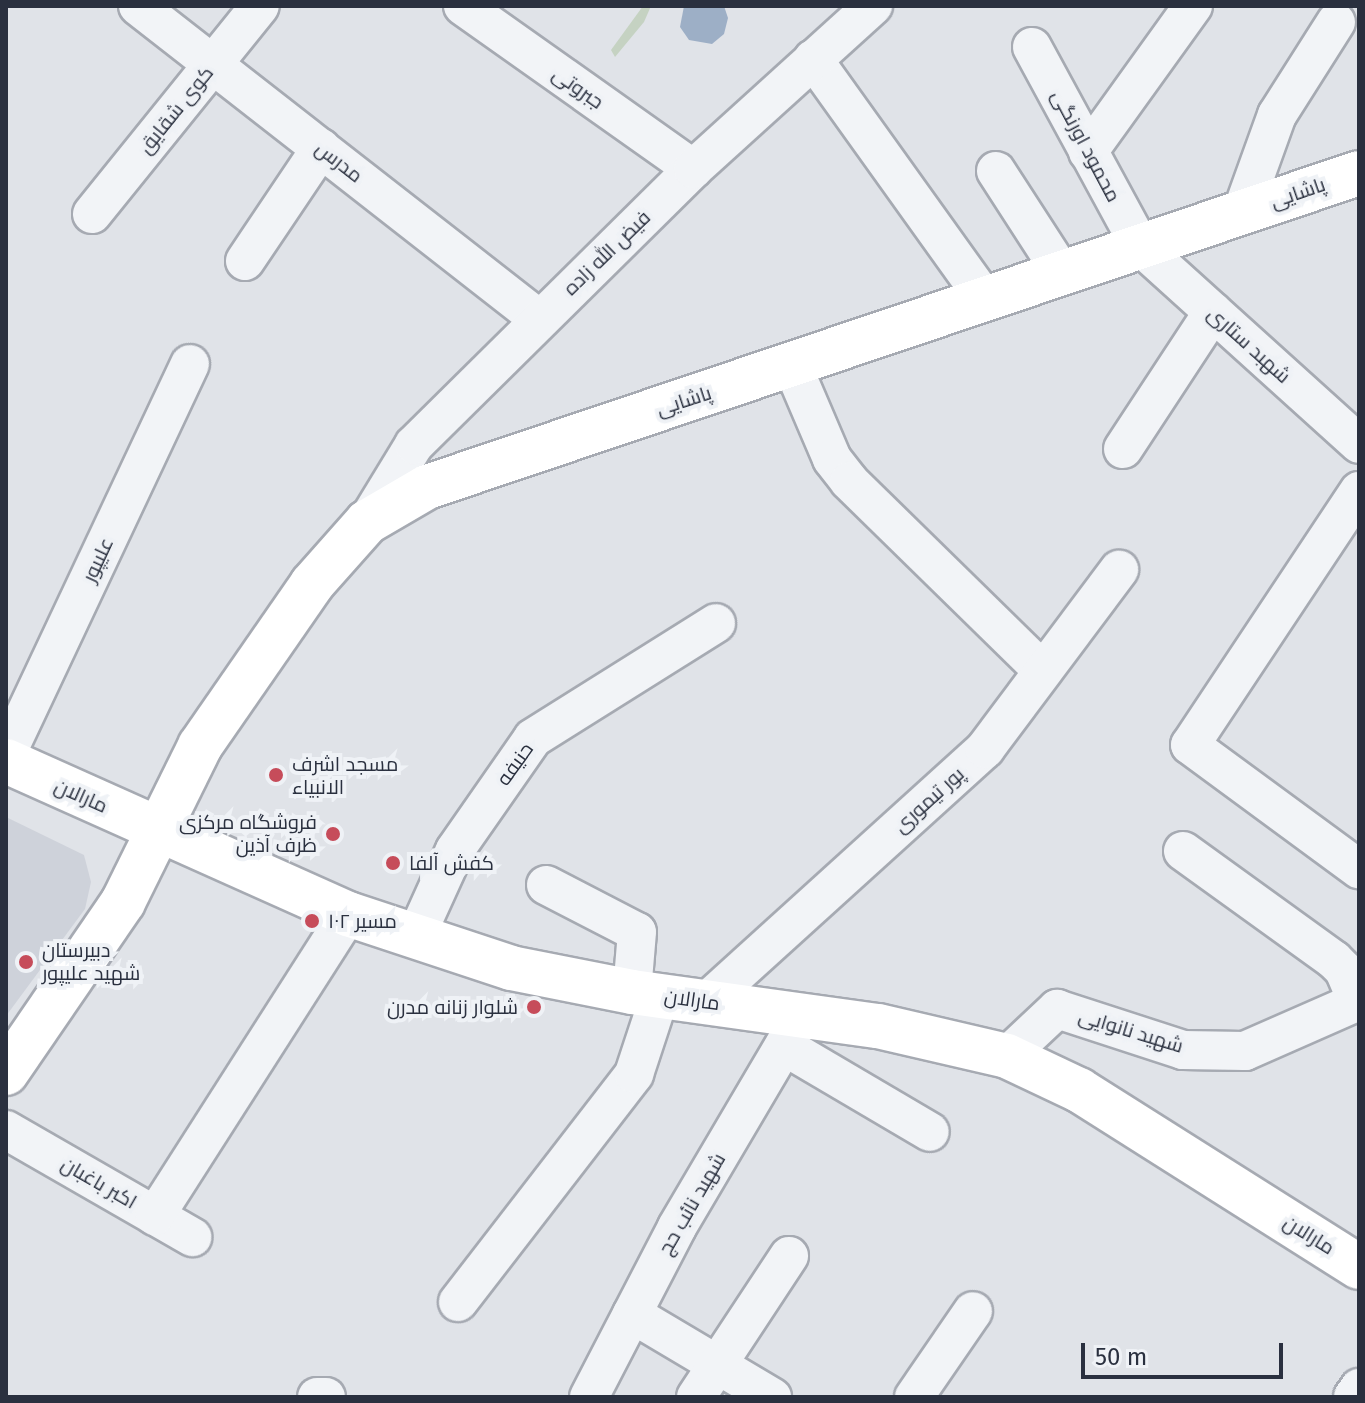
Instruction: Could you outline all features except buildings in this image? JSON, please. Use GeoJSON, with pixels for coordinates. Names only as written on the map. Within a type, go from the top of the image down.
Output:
{"type":"FeatureCollection","features":[{"type":"Feature","properties":{"kind":"main road","name":"پاشایی"},"geometry":{"type":"LineString","coordinates":[[6,1073],[123,902],[200,746],[312,584],[367,522],[427,487],[1359,173]]}},
{"type":"Feature","properties":{"kind":"main road","name":"مارالان"},"geometry":{"type":"LineString","coordinates":[[6,761],[348,914],[511,968],[646,994],[706,1002],[793,1030],[1007,1056],[1079,1090],[1359,1267]]}},
{"type":"Feature","properties":{"kind":"street","name":"مدرس"},"geometry":{"type":"LineString","coordinates":[[138,6],[539,319]]}},
{"type":"Feature","properties":{"kind":"street","name":"کوی شقایق"},"geometry":{"type":"LineString","coordinates":[[92,214],[260,6]]}},
{"type":"Feature","properties":{"kind":"street","name":"جبروتی"},"geometry":{"type":"LineString","coordinates":[[463,6],[693,169]]}},
{"type":"Feature","properties":{"kind":"street","name":"فیض الله زاده"},"geometry":{"type":"LineString","coordinates":[[367,522],[414,445],[693,169],[873,6]]}},
{"type":"Feature","properties":{"kind":"street"},"geometry":{"type":"LineString","coordinates":[[1088,152],[1193,6]]}},
{"type":"Feature","properties":{"kind":"street"},"geometry":{"type":"LineString","coordinates":[[1242,212],[1277,115],[1336,22]]}},
{"type":"Feature","properties":{"kind":"street","name":"محمود اورنگی"},"geometry":{"type":"LineString","coordinates":[[1032,47],[1140,246]]}},
{"type":"Feature","properties":{"kind":"street"},"geometry":{"type":"LineString","coordinates":[[813,59],[984,298]]}},
{"type":"Feature","properties":{"kind":"street"},"geometry":{"type":"LineString","coordinates":[[245,261],[321,148]]}},
{"type":"Feature","properties":{"kind":"street"},"geometry":{"type":"LineString","coordinates":[[996,171],[1062,273]]}},
{"type":"Feature","properties":{"kind":"street","name":"شهبد ستاری"},"geometry":{"type":"LineString","coordinates":[[1140,246],[1359,444]]}},
{"type":"Feature","properties":{"kind":"street"},"geometry":{"type":"LineString","coordinates":[[1123,449],[1213,312]]}},
{"type":"Feature","properties":{"kind":"street","name":"علیپور"},"geometry":{"type":"LineString","coordinates":[[6,755],[190,364]]}},
{"type":"Feature","properties":{"kind":"street"},"geometry":{"type":"LineString","coordinates":[[792,365],[832,459],[849,481],[1042,670]]}},
{"type":"Feature","properties":{"kind":"street"},"geometry":{"type":"LineString","coordinates":[[1352,851],[1190,745],[1359,491]]}},
{"type":"Feature","properties":{"kind":"street","name":"پور تیموری"},"geometry":{"type":"LineString","coordinates":[[706,1002],[985,749],[1119,570]]}},
{"type":"Feature","properties":{"kind":"street","name":"حنیفه"},"geometry":{"type":"LineString","coordinates":[[416,936],[455,850],[533,738],[716,623]]}},
{"type":"Feature","properties":{"kind":"street"},"geometry":{"type":"LineString","coordinates":[[1183,851],[1334,960],[1344,970],[1358,1001]]}},
{"type":"Feature","properties":{"kind":"street"},"geometry":{"type":"LineString","coordinates":[[458,1302],[634,1074],[646,994],[637,932],[546,885]]}},
{"type":"Feature","properties":{"kind":"street"},"geometry":{"type":"LineString","coordinates":[[155,1216],[348,914]]}},
{"type":"Feature","properties":{"kind":"street","name":"شهید نانوایی"},"geometry":{"type":"LineString","coordinates":[[1007,1056],[1057,1009],[1183,1050],[1245,1051],[1358,1001]]}},
{"type":"Feature","properties":{"kind":"street"},"geometry":{"type":"LineString","coordinates":[[793,1030],[930,1132]]}},
{"type":"Feature","properties":{"kind":"street","name":"شهید نائب حج"},"geometry":{"type":"LineString","coordinates":[[589,1397],[632,1314],[793,1030]]}},
{"type":"Feature","properties":{"kind":"street","name":"اکبر باغبان"},"geometry":{"type":"LineString","coordinates":[[6,1130],[192,1237]]}},
{"type":"Feature","properties":{"kind":"street"},"geometry":{"type":"LineString","coordinates":[[706,1381],[789,1256]]}},
{"type":"Feature","properties":{"kind":"street"},"geometry":{"type":"LineString","coordinates":[[914,1397],[973,1311]]}},
{"type":"Feature","properties":{"kind":"street"},"geometry":{"type":"LineString","coordinates":[[632,1314],[706,1381],[772,1397]]}},
{"type":"Feature","properties":{"kind":"street"},"geometry":{"type":"LineString","coordinates":[[1353,1397],[1359,1388]]}},
{"type":"Feature","properties":{"kind":"street"},"geometry":{"type":"LineString","coordinates":[[317,1397],[326,1397]]}},
{"type":"Feature","properties":{"kind":"shaded area","name":"دبیرستان شهید علیپور"},"geometry":{"type":"Polygon","coordinates":[[[6,817],[84,855],[91,882],[85,909],[6,1016],[6,817]]]}},
{"type":"Feature","properties":{"kind":"green space"},"geometry":{"type":"Polygon","coordinates":[[[643,6],[651,6],[644,22],[615,57],[611,50],[643,6]]]}},
{"type":"Feature","properties":{"kind":"water"},"geometry":{"type":"Polygon","coordinates":[[[684,6],[724,6],[728,18],[724,34],[712,44],[689,40],[680,27],[684,6]]]}},
{"type":"Feature","properties":{"kind":"place","name":"مسجد اشرف الانبیاء"},"geometry":{"type":"Point","coordinates":[276,775]}},
{"type":"Feature","properties":{"kind":"place","name":"فروشگاه مرکزی ظرف آذین"},"geometry":{"type":"Point","coordinates":[333,834]}},
{"type":"Feature","properties":{"kind":"place","name":"کفش آلفا"},"geometry":{"type":"Point","coordinates":[393,863]}},
{"type":"Feature","properties":{"kind":"place","name":"مسیر ۱۰۲"},"geometry":{"type":"Point","coordinates":[312,921]}},
{"type":"Feature","properties":{"kind":"place","name":"دبیرستان شهید علیپور"},"geometry":{"type":"Point","coordinates":[26,962]}},
{"type":"Feature","properties":{"kind":"place","name":"شلوار زنانه مدرن"},"geometry":{"type":"Point","coordinates":[534,1007]}}]}
